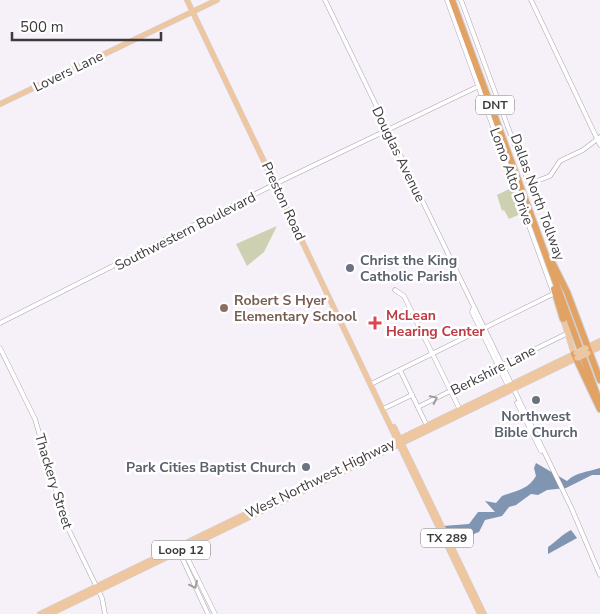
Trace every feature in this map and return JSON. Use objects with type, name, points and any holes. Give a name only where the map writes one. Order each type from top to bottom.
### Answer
[{"type":"highway","name":"Dallas North Tollway","points":[[452,0],[543,255],[600,404]]},
{"type":"highway","name":"Dallas North Tollway","points":[[456,0],[600,392]]},
{"type":"highway","points":[[543,255],[563,319]]},
{"type":"highway","points":[[553,264],[569,296],[600,380]]},
{"type":"highway","points":[[574,356],[600,409]]},
{"type":"main road","name":"Preston Road","points":[[187,0],[383,406],[480,614]]},
{"type":"main road","name":"Lovers Lane","points":[[0,104],[217,0]]},
{"type":"main road","name":"Lomo Alto Drive","points":[[563,319],[574,356]]},
{"type":"main road","name":"West Northwest Highway","points":[[588,350],[600,341]]},
{"type":"main road","name":"West Northwest Highway","points":[[40,614],[98,588],[285,495],[442,424],[574,356],[600,347]]},
{"type":"main road","name":"West Northwest Highway","points":[[180,548],[264,510],[460,410],[511,388]]},
{"type":"main road","points":[[442,424],[460,410]]},
{"type":"main road","name":"Preston Road","points":[[399,442],[484,614]]},
{"type":"main road","points":[[264,510],[284,498],[285,495]]},
{"type":"main road","name":"West Northwest Highway","points":[[50,614],[98,588]]},
{"type":"street","name":"Douglas Avenue","points":[[325,0],[500,366],[548,461],[600,575]]},
{"type":"street","name":"Lomo Alto Drive","points":[[447,0],[543,255],[553,294],[563,319]]},
{"type":"street","points":[[461,0],[530,184],[550,176],[560,161],[598,138]]},
{"type":"street","points":[[531,0],[600,145]]},
{"type":"street","name":"Southwestern Boulevard","points":[[0,323],[276,184],[478,86]]},
{"type":"street","points":[[396,290],[404,296],[460,410]]},
{"type":"street","points":[[371,384],[553,294]]},
{"type":"street","name":"Berkshire Lane","points":[[418,407],[568,334]]},
{"type":"street","name":"Thackery Street","points":[[0,348],[35,419],[60,508],[98,588],[105,606],[105,614]]},
{"type":"street","points":[[400,370],[427,426]]},
{"type":"street","points":[[383,406],[412,395]]},
{"type":"street","points":[[180,548],[208,614]]},
{"type":"street","points":[[180,548],[215,614]]},
{"type":"green space","points":[[513,187],[523,213],[509,219],[504,210],[502,211],[497,195]]},
{"type":"green space","points":[[277,226],[264,252],[247,266],[236,244]]},
{"type":"water","points":[[536,463],[567,481],[578,474],[600,468],[600,475],[592,475],[566,488],[547,490],[538,495],[531,494],[516,505],[509,507],[502,516],[485,520],[479,532],[471,535],[455,530],[446,533],[443,526],[469,524],[478,512],[495,512],[485,501],[496,503],[502,496],[529,484],[536,476],[534,468]]},
{"type":"water","points":[[571,530],[577,538],[548,554],[548,547]]},
{"type":"place","name":"Christ the King Catholic Parish","points":[[350,268]]},
{"type":"place","name":"Robert S Hyer Elementary School","points":[[224,308]]},
{"type":"place","name":"McLean Hearing Center","points":[[375,323]]},
{"type":"place","name":"Northwest Bible Church","points":[[536,400]]},
{"type":"place","name":"Park Cities Baptist Church","points":[[306,467]]}]
